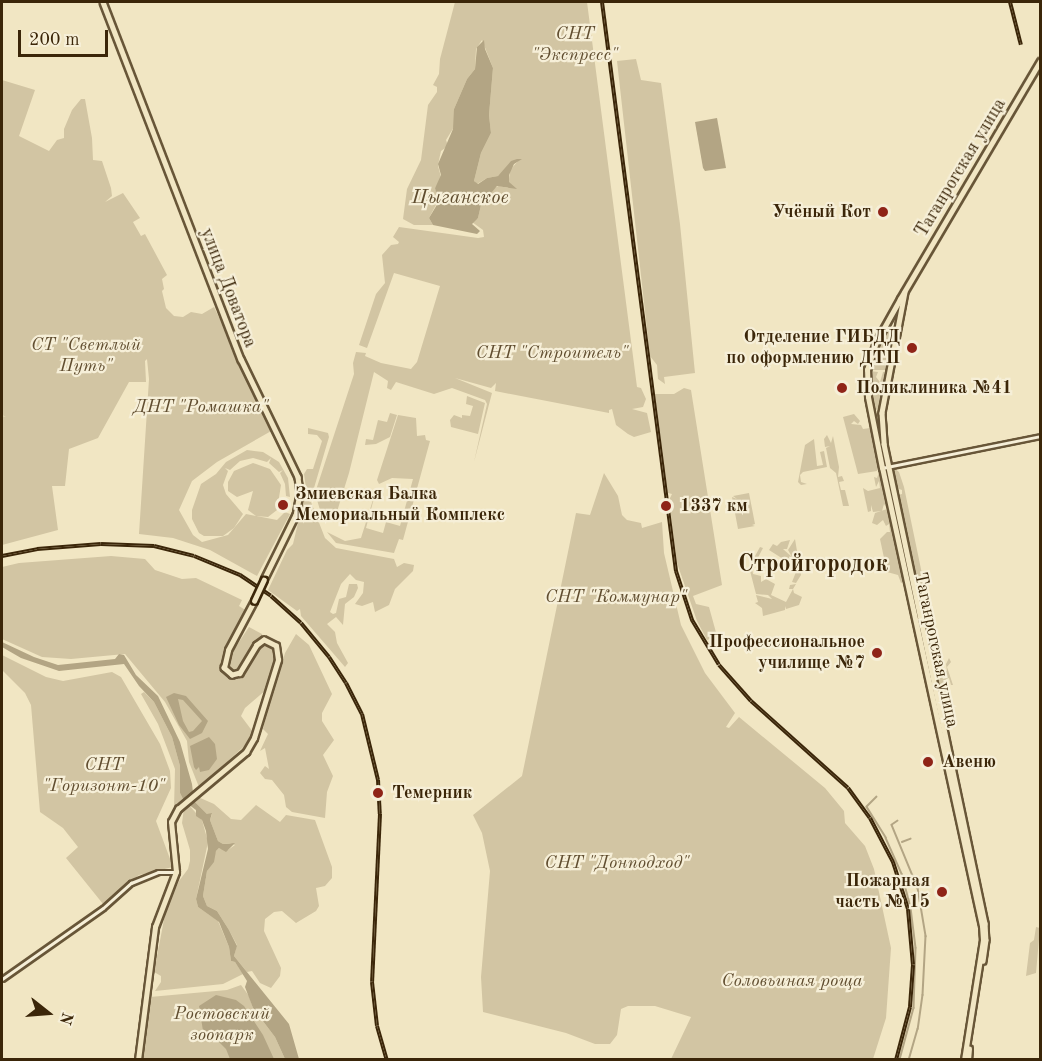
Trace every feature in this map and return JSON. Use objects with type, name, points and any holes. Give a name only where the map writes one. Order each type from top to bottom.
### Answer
[{"type":"main road","name":"улица Доватора","points":[[103,2],[241,359],[298,477],[300,493],[296,515],[228,650],[224,668],[232,675],[240,673],[257,645],[264,640],[276,646],[278,660],[249,748],[178,809],[171,822],[176,872]]},
{"type":"main road","name":"Таганрогская улица","points":[[966,1057],[983,940],[982,926],[866,385],[868,361],[884,327],[971,175],[1041,61]]},
{"type":"main road","name":"Таганрогская улица","points":[[885,467],[883,406],[906,290]]},
{"type":"main road","points":[[892,314],[893,321],[899,317]]},
{"type":"main road","points":[[884,327],[892,326],[897,331]]},
{"type":"main road","points":[[870,407],[876,411],[883,406]]},
{"type":"main road","points":[[873,421],[876,414],[882,420]]},
{"type":"main road","points":[[138,1059],[155,927],[176,872]]},
{"type":"street","points":[[885,467],[1041,436]]},
{"type":"street","points":[[2,980],[103,908],[141,877],[158,872],[176,872]]},
{"type":"green space","points":[[455,2],[587,2],[637,387],[641,388],[646,399],[643,407],[632,409],[647,413],[651,432],[634,437],[628,434],[616,425],[612,409],[609,413],[495,391],[496,383],[491,388],[455,378],[492,393],[474,462],[487,404],[485,400],[452,388],[434,394],[396,382],[391,390],[387,388],[388,381],[374,372],[349,473],[335,518],[332,520],[320,510],[315,493],[354,374],[353,363],[356,352],[366,353],[365,356],[381,363],[411,369],[417,362],[440,286],[394,273],[367,348],[359,345],[376,294],[385,283],[382,255],[391,245],[398,244],[399,242],[393,237],[399,227],[484,237],[483,230],[472,222],[478,218],[481,205],[494,188],[499,186],[508,188],[510,170],[519,160],[498,176],[487,178],[477,184],[474,181],[481,153],[491,133],[489,115],[493,68],[482,40],[476,49],[475,69],[467,79],[454,109],[454,127],[446,140],[448,146],[441,151],[438,166],[441,177],[435,188],[438,201],[429,218],[433,225],[414,225],[403,219],[407,189],[421,160],[428,105],[437,92],[437,87],[433,85],[439,74],[440,59]]},
{"type":"green space","points":[[636,59],[641,80],[661,83],[680,224],[695,373],[664,377],[665,384],[658,379],[657,365],[650,356],[617,61]]},
{"type":"green space","points":[[2,80],[35,90],[19,136],[49,151],[57,140],[64,138],[64,129],[72,110],[81,99],[85,99],[92,138],[93,160],[102,161],[111,188],[112,196],[105,202],[123,193],[140,218],[133,222],[141,236],[145,234],[167,275],[162,279],[166,308],[174,316],[183,317],[191,312],[202,314],[214,307],[273,430],[217,462],[192,481],[179,510],[193,535],[202,542],[228,535],[246,514],[277,520],[285,512],[290,514],[257,576],[210,550],[173,538],[139,534],[149,379],[147,359],[145,361],[146,382],[129,382],[98,438],[69,449],[65,486],[52,486],[58,530],[2,545],[2,416],[6,417],[2,415]]},
{"type":"green space","points":[[888,327],[894,327],[895,332],[888,370],[869,370],[874,351]]},
{"type":"green space","points":[[869,371],[878,372],[876,377],[880,382],[883,372],[888,371],[881,408],[877,410],[872,407]]},
{"type":"green space","points":[[684,388],[691,390],[722,585],[693,596],[696,604],[709,607],[717,636],[707,640],[697,621],[677,563],[669,500],[672,494],[668,493],[665,482],[654,394],[674,394]]},
{"type":"green space","points":[[467,396],[485,403],[478,434],[451,427],[450,420],[454,415],[462,418],[462,415],[470,416],[473,406],[466,404]]},
{"type":"green space","points":[[390,413],[397,415],[390,437],[376,444],[365,445],[366,439],[373,440],[378,420],[387,422]]},
{"type":"green space","points":[[854,414],[860,421],[858,424],[854,421],[851,424],[861,425],[863,429],[870,428],[879,465],[877,471],[858,474],[843,417]]},
{"type":"green space","points":[[398,415],[416,418],[417,436],[425,435],[426,440],[430,441],[403,540],[399,539],[394,553],[336,543],[327,532],[345,541],[361,538],[377,487],[366,528],[383,533],[386,522],[400,526],[413,479],[392,478],[379,484],[377,480]]},
{"type":"green space","points":[[308,428],[328,433],[329,437],[314,488],[310,491],[306,488],[304,474],[307,469],[313,469],[322,441],[317,435],[308,434]]},
{"type":"green space","points":[[827,435],[831,443],[833,436],[839,467],[838,477],[842,476],[844,481],[839,482],[841,490],[845,490],[849,506],[843,506],[836,473],[830,468],[826,448],[830,446],[825,447],[824,439]]},
{"type":"green space","points":[[814,439],[817,466],[823,465],[820,452],[824,451],[827,467],[803,472],[800,475],[801,482],[807,484],[801,485],[798,482],[805,445]]},
{"type":"green space","points":[[247,450],[263,452],[279,462],[288,478],[290,497],[286,496],[285,484],[280,473],[283,470],[279,472],[269,463],[271,458],[267,462],[253,458],[240,461],[230,470],[225,468],[228,471],[223,485],[226,494],[243,514],[234,528],[223,536],[204,536],[199,533],[192,519],[192,510],[201,484],[216,474],[226,462]]},
{"type":"green space","points":[[253,463],[270,469],[281,485],[277,510],[268,517],[256,516],[248,510],[253,491],[237,497],[228,491],[228,482],[234,471]]},
{"type":"green space","points":[[894,468],[899,472],[904,487],[927,598],[924,600],[928,600],[944,671],[947,671],[946,664],[949,658],[951,662],[947,667],[953,685],[949,678],[946,679],[955,722],[947,724],[947,701],[944,701],[939,693],[919,601],[922,600],[918,599],[899,505],[898,495],[902,494],[902,490],[896,488],[891,472]]},
{"type":"green space","points":[[879,472],[889,506],[887,509],[884,504],[882,511],[873,512],[871,505],[871,511],[868,512],[863,488],[868,491],[880,488],[879,481],[876,487],[874,477],[877,478]]},
{"type":"green space","points":[[604,473],[618,496],[622,515],[627,520],[641,523],[642,528],[662,522],[664,553],[681,625],[705,673],[735,713],[726,727],[729,728],[739,717],[825,788],[844,811],[845,823],[865,846],[874,869],[891,948],[886,1018],[873,1059],[671,1059],[691,1017],[655,1006],[628,1006],[621,1009],[617,1035],[610,1044],[595,1044],[566,1033],[483,1012],[481,977],[490,871],[482,833],[473,815],[522,776],[576,513],[590,515]]},
{"type":"green space","points":[[749,493],[755,524],[752,525],[755,526],[738,529],[732,497],[737,499],[733,496]]},
{"type":"green space","points":[[306,500],[311,502],[325,538],[336,548],[394,559],[397,567],[404,563],[414,565],[413,571],[395,589],[389,605],[375,612],[373,602],[362,606],[355,604],[363,593],[364,582],[356,580],[350,574],[341,584],[330,612],[333,614],[336,613],[339,599],[346,597],[349,584],[357,584],[358,588],[354,597],[345,604],[343,625],[336,617],[327,624],[335,632],[337,643],[348,663],[345,667],[301,616],[300,609],[297,611],[268,590],[287,550],[293,544],[303,502]]},
{"type":"green space","points":[[893,507],[914,597],[912,598],[905,581],[901,583],[898,575],[887,572],[880,539],[890,532],[889,524],[886,526],[883,520],[877,525],[872,523],[875,513],[887,509],[893,528]]},
{"type":"green space","points":[[795,539],[801,575],[796,583],[792,582],[796,572],[795,562],[791,564],[769,550],[773,544],[777,546],[781,542],[790,540],[787,549],[783,549],[792,557],[788,550]]},
{"type":"green space","points":[[760,547],[763,548],[752,569],[753,574],[761,576],[761,582],[766,579],[775,584],[771,595],[786,602],[793,589],[794,593],[802,597],[799,605],[786,609],[785,606],[785,610],[763,616],[762,608],[755,603],[758,602],[756,595],[772,599],[768,595],[756,594],[749,567]]},
{"type":"green space","points":[[111,556],[145,559],[155,570],[182,579],[196,578],[242,600],[239,606],[247,611],[223,656],[221,664],[223,672],[238,678],[262,645],[270,645],[276,652],[267,689],[245,708],[241,716],[253,732],[250,741],[199,787],[189,762],[187,741],[165,702],[125,654],[71,659],[42,657],[2,639],[2,567],[19,563]]},
{"type":"green space","points":[[249,627],[262,634],[263,637],[252,646],[240,669],[234,670],[228,666],[229,657]]},
{"type":"green space","points":[[296,634],[309,645],[332,694],[322,713],[322,721],[334,740],[323,755],[333,776],[327,792],[325,818],[292,812],[286,807],[284,795],[272,780],[265,779],[260,773],[265,766],[269,769],[265,748],[260,751],[268,734],[263,729],[265,719],[285,653]]},
{"type":"green space","name":"СНТ \"Горизонт-10\"","points":[[2,655],[46,677],[63,681],[112,672],[121,677],[160,744],[170,771],[171,788],[156,821],[173,867],[139,875],[103,904],[66,858],[78,847],[63,828],[40,812],[31,705],[25,693],[2,670]]},
{"type":"green space","points":[[144,692],[154,702],[172,737],[180,766],[180,793],[184,801],[174,808],[175,769],[158,724],[141,694]]},
{"type":"green space","points":[[198,797],[214,804],[231,819],[241,820],[256,805],[280,822],[286,815],[315,820],[332,867],[332,878],[325,886],[316,888],[319,906],[316,911],[296,923],[282,911],[274,912],[265,919],[264,931],[281,968],[280,976],[271,988],[260,983],[252,971],[247,972],[234,956],[237,945],[217,911],[207,906],[203,896],[207,871],[216,851],[219,848],[228,850],[235,845],[218,841],[210,820],[212,814],[207,814],[194,801]]},
{"type":"green space","points":[[189,805],[202,820],[208,842],[196,899],[198,907],[218,921],[229,947],[231,961],[235,962],[243,974],[223,984],[155,991],[161,982],[161,976],[154,972],[166,909],[190,861],[190,850],[182,823],[184,808]]},
{"type":"green space","points":[[1036,927],[1040,928],[1036,973],[1026,976],[1030,943],[1034,940]]},
{"type":"green space","name":"Ростовский зоопарк","points":[[241,985],[249,996],[253,1008],[275,1037],[285,1059],[142,1060],[150,997],[227,990]]},
{"type":"water","name":"Цыганское","points":[[484,40],[485,49],[493,68],[489,115],[491,133],[481,153],[474,181],[478,184],[487,178],[498,176],[511,161],[522,159],[514,164],[509,175],[509,182],[517,189],[497,186],[481,205],[478,218],[472,224],[480,231],[477,234],[433,225],[429,218],[438,203],[435,188],[441,175],[438,164],[453,129],[454,109],[467,79],[475,69],[477,47]]},
{"type":"water","points":[[717,118],[726,168],[705,171],[695,122]]},
{"type":"water","points":[[2,642],[58,665],[115,659],[119,654],[124,655],[136,675],[158,696],[180,742],[192,784],[194,801],[207,814],[212,813],[210,820],[218,841],[223,844],[235,843],[226,852],[219,848],[216,851],[214,862],[207,871],[203,896],[207,906],[217,911],[229,930],[237,946],[234,956],[289,1024],[299,1059],[285,1059],[275,1037],[253,1008],[245,987],[247,981],[235,962],[231,961],[229,947],[219,922],[198,907],[196,899],[208,849],[206,831],[202,820],[196,816],[196,810],[184,801],[180,793],[180,766],[172,737],[154,702],[139,686],[124,664],[59,671],[21,658],[2,647]]},
{"type":"water","points":[[174,693],[186,696],[208,721],[202,733],[190,739],[179,725],[166,697]],"holes":[[[178,699],[183,700],[202,721],[193,731],[189,732],[183,721]]]},
{"type":"water","points":[[209,737],[215,744],[217,759],[209,770],[200,772],[199,767],[196,770],[194,767],[190,746]]},
{"type":"water","points":[[216,995],[236,1000],[244,1006],[263,1035],[274,1059],[230,1059],[226,1049],[217,1040],[204,1037],[199,1006]]},
{"type":"waterway","points":[[877,797],[867,807],[886,838],[902,874],[911,908],[916,948],[914,1008],[900,1060]]},
{"type":"waterway","points":[[898,821],[892,825],[918,888],[926,936],[923,995],[918,1029],[909,1060]]},
{"type":"waterway","points":[[902,842],[910,839]]},
{"type":"railway","points":[[602,2],[676,571],[692,620],[719,665],[751,701],[848,788],[870,818],[893,862],[908,909],[913,965],[910,1007],[896,1060]]},
{"type":"railway","points":[[1010,2],[1021,45]]},
{"type":"railway","points":[[2,556],[37,549],[101,544],[154,546],[194,556],[240,575],[271,596],[301,623],[329,657],[362,714],[378,780],[380,814],[372,982],[377,1026],[387,1060]]},
{"type":"place","name":"Учёный Кот","points":[[883,212]]},
{"type":"place","name":"Отделение ГИБДД по оформлению ДТП","points":[[912,348]]},
{"type":"place","name":"Поликлиника №41","points":[[842,388]]},
{"type":"place","name":"Змиевская Балка Мемориальный Комплекс","points":[[283,505]]},
{"type":"place","name":"1337 км","points":[[666,506]]},
{"type":"place","name":"Профессиональное училище №7","points":[[877,653]]},
{"type":"place","name":"Авеню","points":[[928,762]]},
{"type":"place","name":"Темерник","points":[[378,793]]},
{"type":"place","name":"Пожарная часть № 15","points":[[942,892]]},
{"type":"district","name":"Стройгородок","points":[[813,566]]},
{"type":"park label","name":"СНТ \"Экспресс\"","points":[[575,45]]},
{"type":"park label","name":"СНТ \"Строитель\"","points":[[552,353]]},
{"type":"park label","name":"СТ \"Светлый Путь\"","points":[[86,356]]},
{"type":"park label","name":"ДНТ \"Ромашка\"","points":[[201,407]]},
{"type":"park label","name":"СНТ \"Коммунар\"","points":[[616,597]]},
{"type":"park label","name":"СНТ \"Донподход\"","points":[[617,863]]},
{"type":"park label","name":"Соловьиная роща","points":[[792,981]]}]
